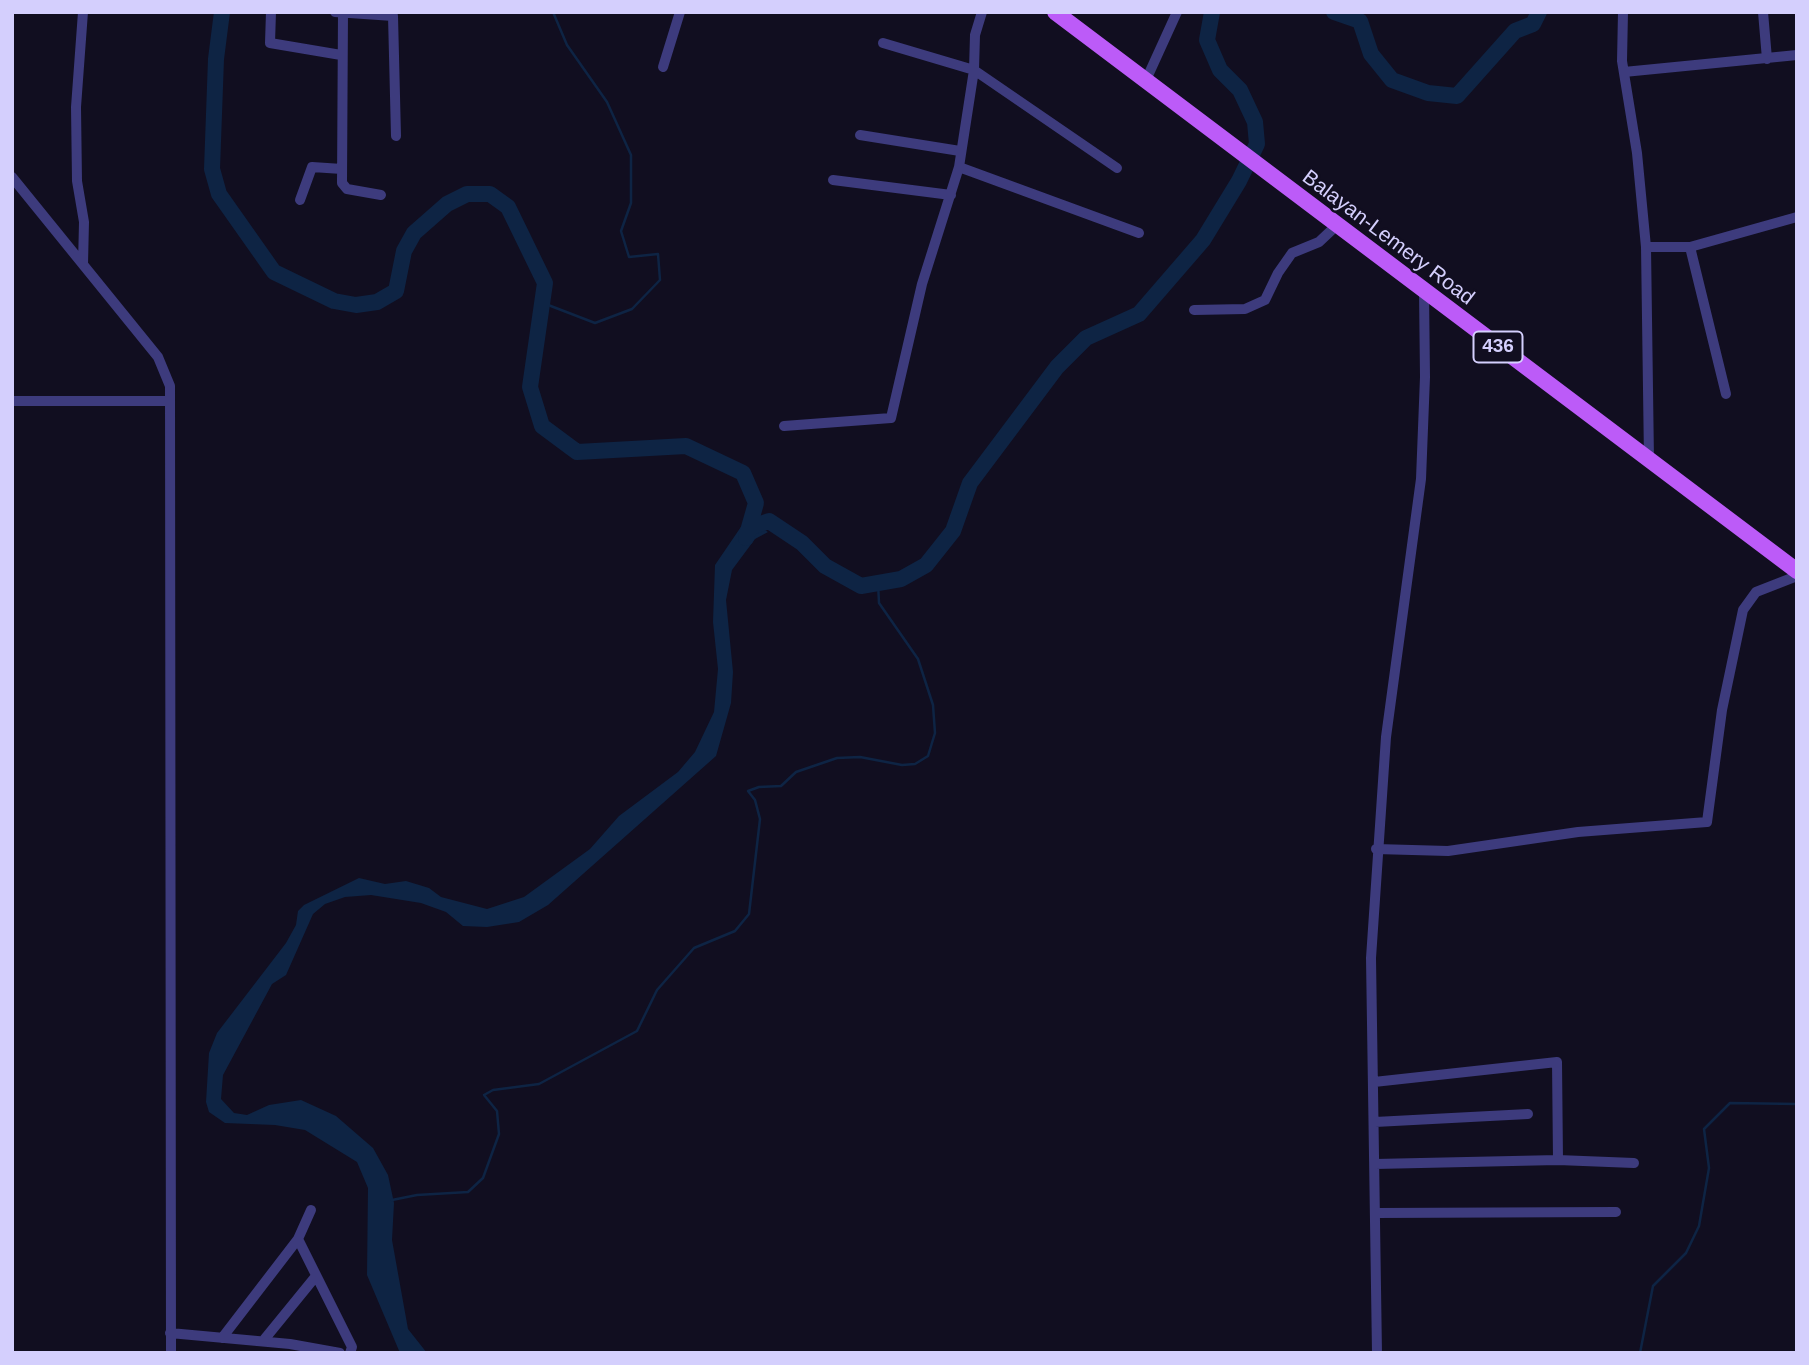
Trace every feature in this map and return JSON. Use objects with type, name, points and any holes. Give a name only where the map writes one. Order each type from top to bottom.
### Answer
[{"type":"main road","name":"Balayan-Lemery Road","points":[[1055,12],[1797,573]]},
{"type":"street","points":[[83,12],[76,107],[76,181],[84,222],[83,264]]},
{"type":"street","points":[[271,12],[270,44],[341,55]]},
{"type":"street","points":[[335,12],[393,16],[396,136]]},
{"type":"street","points":[[343,12],[342,183],[347,189],[381,195]]},
{"type":"street","points":[[663,67],[680,12]]},
{"type":"street","points":[[785,426],[891,418],[922,285],[958,167],[974,70],[975,35],[982,12]]},
{"type":"street","points":[[1146,80],[1177,12]]},
{"type":"street","points":[[1622,12],[1624,72],[1637,153],[1646,247],[1648,460]]},
{"type":"street","points":[[1763,12],[1767,59]]},
{"type":"street","points":[[883,43],[974,70],[1118,168]]},
{"type":"street","points":[[1624,72],[1797,55]]},
{"type":"street","points":[[860,135],[960,151]]},
{"type":"street","points":[[300,200],[312,167],[342,169]]},
{"type":"street","points":[[958,167],[1139,233]]},
{"type":"street","points":[[12,177],[158,357],[170,386],[171,1353]]},
{"type":"street","points":[[833,180],[951,195]]},
{"type":"street","points":[[1646,247],[1690,247],[1797,217]]},
{"type":"street","points":[[1194,310],[1245,309],[1265,300],[1278,273],[1292,253],[1319,242],[1337,225]]},
{"type":"street","points":[[1690,247],[1727,394]]},
{"type":"street","points":[[1377,1353],[1371,958],[1385,737],[1421,479],[1425,377],[1424,291]]},
{"type":"street","points":[[12,401],[170,401]]},
{"type":"street","points":[[1376,849],[1447,851],[1578,832],[1707,821],[1722,710],[1744,610],[1756,592],[1797,573]]},
{"type":"street","points":[[1374,1082],[1557,1062],[1558,1160]]},
{"type":"street","points":[[1375,1122],[1528,1114]]},
{"type":"street","points":[[1375,1164],[1558,1160],[1634,1163]]},
{"type":"street","points":[[222,1338],[298,1239],[311,1210]]},
{"type":"street","points":[[1376,1213],[1616,1212]]},
{"type":"street","points":[[298,1239],[352,1347],[350,1353]]},
{"type":"street","points":[[263,1341],[316,1276]]},
{"type":"street","points":[[170,1333],[263,1341],[341,1353]]},
{"type":"water","points":[[747,518],[768,532],[755,539],[732,570],[726,600],[733,672],[731,703],[716,756],[548,905],[519,922],[487,927],[463,926],[446,912],[421,903],[371,895],[345,897],[325,904],[313,914],[286,975],[272,984],[223,1075],[221,1099],[234,1113],[247,1115],[269,1105],[301,1100],[336,1116],[373,1148],[388,1175],[394,1203],[392,1240],[408,1329],[427,1353],[400,1353],[367,1275],[368,1188],[357,1162],[305,1130],[275,1125],[225,1123],[209,1112],[206,1102],[209,1053],[217,1033],[286,943],[296,925],[298,911],[304,905],[359,878],[385,884],[406,881],[429,888],[441,897],[487,909],[524,897],[590,849],[619,816],[678,772],[695,752],[714,712],[718,669],[713,622],[715,565]]},
{"type":"waterway","points":[[222,12],[216,59],[212,169],[219,194],[274,272],[334,301],[356,305],[377,302],[396,291],[404,251],[414,233],[447,204],[467,194],[490,194],[508,207],[545,283],[530,387],[542,426],[577,452],[686,446],[743,473],[756,503],[746,538]]},
{"type":"waterway","points":[[543,303],[595,323],[632,309],[660,280],[658,254],[629,257],[621,231],[631,203],[631,155],[607,102],[567,45],[553,12]]},
{"type":"waterway","points":[[749,528],[769,521],[802,543],[825,566],[861,586],[901,579],[926,565],[953,531],[970,483],[1057,367],[1086,338],[1139,314],[1203,240],[1239,181],[1257,144],[1255,122],[1240,90],[1220,70],[1207,40],[1212,12]]},
{"type":"waterway","points":[[1334,12],[1360,21],[1371,54],[1392,80],[1428,93],[1457,96],[1515,31],[1533,24],[1539,12]]},
{"type":"waterway","points":[[392,1200],[417,1195],[468,1192],[483,1178],[499,1134],[497,1111],[484,1095],[493,1090],[539,1084],[637,1031],[657,990],[694,948],[735,931],[749,914],[760,819],[755,800],[748,791],[759,787],[781,786],[796,772],[837,758],[860,757],[902,765],[915,764],[928,756],[935,733],[933,705],[918,659],[879,603],[878,583]]},
{"type":"waterway","points":[[1640,1353],[1653,1286],[1686,1253],[1699,1226],[1709,1168],[1704,1129],[1730,1103],[1797,1104]]}]
